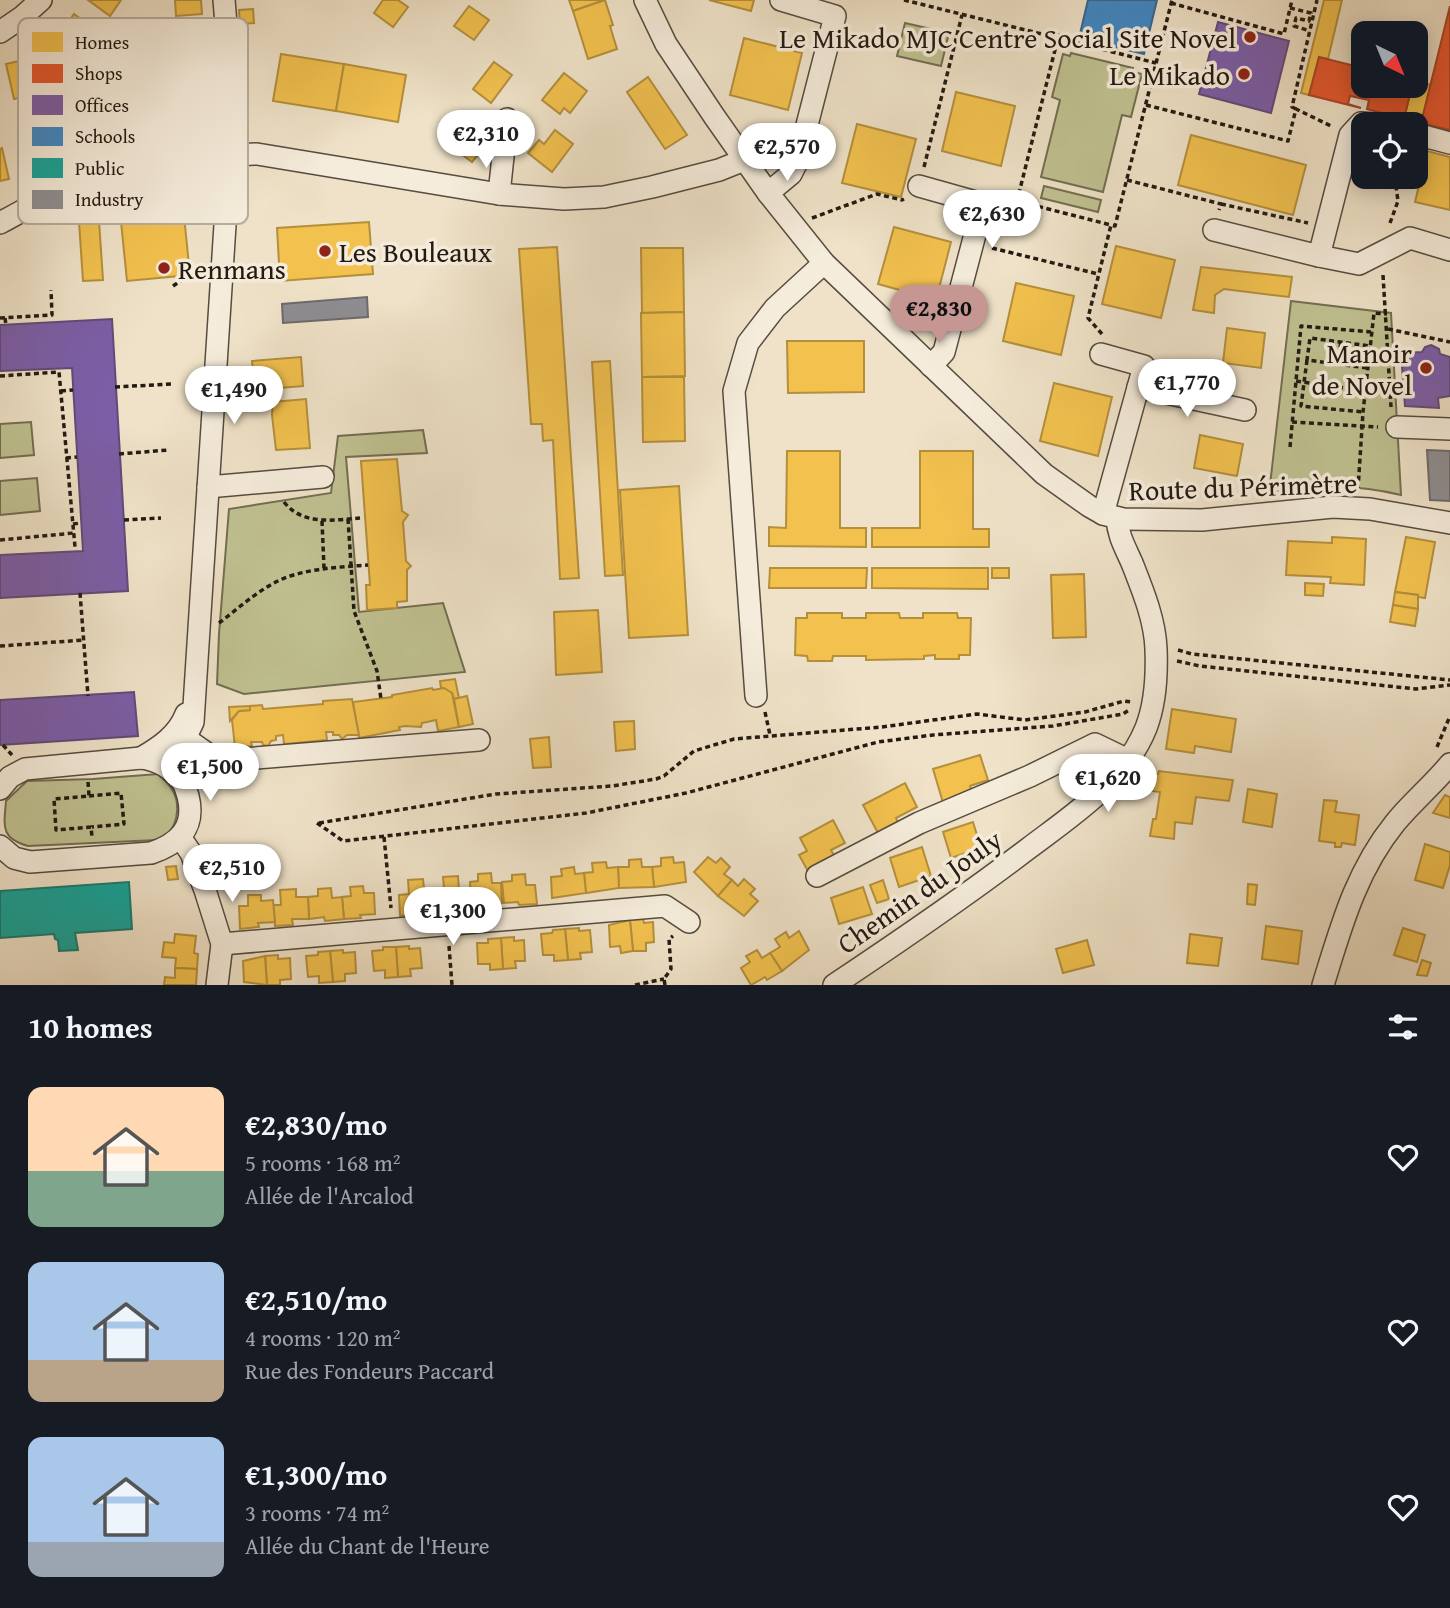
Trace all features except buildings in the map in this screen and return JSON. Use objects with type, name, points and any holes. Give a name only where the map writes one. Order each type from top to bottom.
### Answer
[{"type":"street","points":[[0,32],[20,8],[41,0]]},
{"type":"street","points":[[225,0],[226,18]]},
{"type":"street","name":"Route du Périmètre","points":[[645,0],[666,44],[744,160],[797,231],[824,263],[1044,474],[1110,516],[1175,521],[1304,509],[1356,508],[1450,523]]},
{"type":"street","points":[[768,193],[791,174],[798,160],[835,16],[781,0]]},
{"type":"street","points":[[499,194],[507,119]]},
{"type":"street","points":[[1319,256],[1350,135]]},
{"type":"street","points":[[1428,137],[1450,142]]},
{"type":"street","points":[[248,154],[275,156],[499,194],[541,198],[604,197],[699,176],[744,160]]},
{"type":"street","points":[[919,186],[983,204],[944,352],[931,366]]},
{"type":"street","points":[[0,223],[18,214]]},
{"type":"street","points":[[2,852],[30,862],[150,853],[168,847],[180,837],[189,817],[179,757],[193,722],[225,224]]},
{"type":"street","points":[[1214,230],[1359,264],[1410,238],[1450,250]]},
{"type":"street","points":[[756,696],[734,391],[748,343],[775,308],[824,263]]},
{"type":"street","points":[[1101,354],[1144,366],[1110,516]]},
{"type":"street","points":[[1138,387],[1245,410]]},
{"type":"street","points":[[1394,427],[1450,429]]},
{"type":"street","points":[[208,487],[323,477]]},
{"type":"street","name":"Chemin du Jouly","points":[[834,985],[970,893],[1100,793],[1128,760],[1146,728],[1152,704],[1155,635],[1147,604],[1110,516]]},
{"type":"street","points":[[141,758],[163,745],[182,724],[194,693]]},
{"type":"street","points":[[185,738],[218,761],[479,740]]},
{"type":"street","points":[[817,876],[919,822],[1030,776],[1096,744],[1128,760]]},
{"type":"street","points":[[3,781],[25,769],[141,758],[158,761],[170,768],[182,781]]},
{"type":"street","points":[[1323,985],[1349,902],[1367,864],[1395,823],[1447,773]]},
{"type":"street","points":[[180,837],[191,853],[222,944],[217,985]]},
{"type":"street","points":[[222,944],[665,906],[690,922]]},
{"type":"path","points":[[904,0],[1059,35],[1156,62]]},
{"type":"path","points":[[1059,35],[1017,201],[1115,226],[1171,1],[1284,34],[1292,0]]},
{"type":"path","points":[[1317,0],[1292,107],[1350,135]]},
{"type":"path","points":[[1290,8],[1311,13],[1309,21],[1296,18],[1294,26],[1310,31]]},
{"type":"path","points":[[797,231],[811,218],[877,194],[902,200],[919,186],[962,14]]},
{"type":"path","points":[[1146,105],[1288,141],[1296,109]]},
{"type":"path","points":[[1127,180],[1326,228]]},
{"type":"path","points":[[1293,422],[1394,427],[1381,253],[1398,201],[1396,189]]},
{"type":"path","points":[[1214,230],[1221,204]]},
{"type":"path","points":[[1101,354],[1104,337],[1088,318],[1111,225]]},
{"type":"path","points":[[972,243],[1098,274]]},
{"type":"path","points":[[173,286],[182,280],[203,276]]},
{"type":"path","points":[[6,325],[3,318],[52,315],[51,290]]},
{"type":"path","points":[[1356,508],[1374,313],[1387,314]]},
{"type":"path","points":[[1290,447],[1301,326],[1371,332]]},
{"type":"path","points":[[1388,329],[1450,342]]},
{"type":"path","points":[[1363,412],[1301,406],[1310,338],[1370,346]]},
{"type":"path","points":[[1337,364],[1341,342]]},
{"type":"path","points":[[1307,360],[1367,368]]},
{"type":"path","points":[[0,376],[8,373],[59,372],[75,547]]},
{"type":"path","points":[[1296,381],[1365,391]]},
{"type":"path","points":[[115,387],[173,384]]},
{"type":"path","points":[[61,391],[73,390]]},
{"type":"path","points":[[119,454],[168,450]]},
{"type":"path","points":[[66,458],[77,457]]},
{"type":"path","points":[[268,482],[293,514],[322,521],[360,517]]},
{"type":"path","points":[[124,520],[161,517]]},
{"type":"path","points":[[348,519],[354,611],[377,671],[381,699]]},
{"type":"path","points":[[322,521],[324,568]]},
{"type":"path","points":[[73,523],[81,523]]},
{"type":"path","points":[[0,540],[74,533]]},
{"type":"path","points":[[198,639],[249,600],[285,578],[324,568],[368,565]]},
{"type":"path","points":[[80,593],[88,696]]},
{"type":"path","points":[[0,646],[84,640]]},
{"type":"path","points":[[1177,650],[1203,655],[1450,680]]},
{"type":"path","points":[[1173,661],[1416,690],[1450,685]]},
{"type":"path","points":[[1124,701],[1138,702],[1123,714],[1053,726],[878,742],[687,793],[586,813],[384,837],[343,841],[317,823],[496,794],[612,786],[656,779],[664,776],[694,751],[734,739],[882,727],[977,714],[1026,720],[1084,712],[1124,701]]},
{"type":"path","points":[[86,762],[89,796]]},
{"type":"path","points":[[121,793],[124,824],[56,830],[54,799],[89,796],[121,793]]},
{"type":"path","points":[[91,827],[93,857]]},
{"type":"path","points":[[384,837],[393,930]]},
{"type":"path","points":[[665,985],[664,979],[671,968],[669,939],[690,922]]},
{"type":"path","points":[[448,926],[452,985]]},
{"type":"path","points":[[635,985],[664,979]]},
{"type":"green space","points":[[905,23],[949,33],[941,66],[897,56]]},
{"type":"green space","points":[[1071,53],[1133,68],[1132,72],[1142,74],[1131,117],[1122,115],[1103,192],[1041,177],[1060,100],[1052,97],[1063,54],[1070,56]]},
{"type":"green space","points":[[1044,186],[1101,200],[1098,212],[1041,198]]},
{"type":"green space","points":[[1291,301],[1391,313],[1401,495],[1335,487],[1269,494]]},
{"type":"green space","points":[[31,422],[34,455],[0,458],[0,424]]},
{"type":"green space","points":[[423,430],[427,453],[346,457],[359,612],[443,603],[465,672],[244,694],[217,684],[229,509],[331,493],[338,436]]},
{"type":"green space","points":[[37,478],[40,511],[0,515],[0,481]]},
{"type":"green space","points":[[158,774],[174,793],[177,809],[174,825],[157,840],[28,846],[12,839],[6,830],[6,801],[27,781]]},
{"type":"place","name":"Le Mikado MJC Centre Social Site Novel","points":[[1250,37]]},
{"type":"place","name":"Le Mikado","points":[[1244,74]]},
{"type":"place","name":"Les Bouleaux","points":[[325,251]]},
{"type":"place","name":"Renmans","points":[[164,268]]},
{"type":"place","name":"Manoir de Novel","points":[[1426,368]]}]
